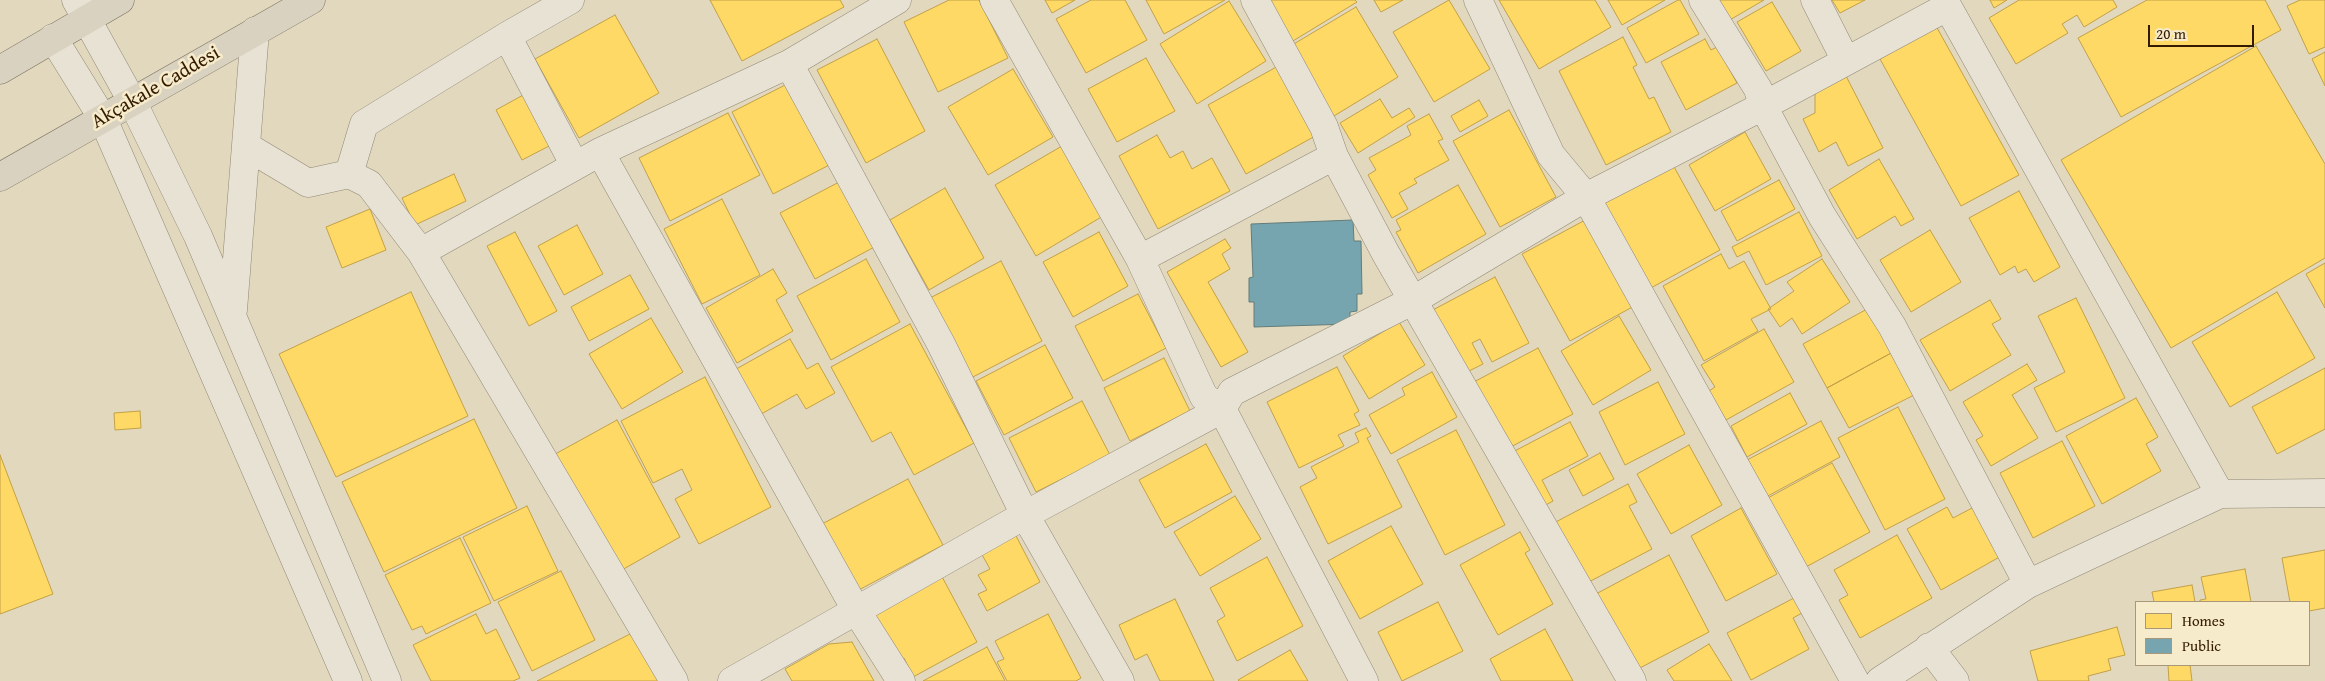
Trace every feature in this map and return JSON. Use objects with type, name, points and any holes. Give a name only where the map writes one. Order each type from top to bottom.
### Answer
[{"type":"main road","points":[[0,70],[53,38],[81,10],[120,0]]},
{"type":"main road","name":"Akçakale Caddesi","points":[[0,177],[311,0]]},
{"type":"street","points":[[349,174],[364,124],[507,36],[570,0]]},
{"type":"street","points":[[421,252],[600,152],[789,64],[898,0]]},
{"type":"street","points":[[994,0],[1140,259],[1204,397],[1222,409],[1364,681]]},
{"type":"street","points":[[1255,0],[1324,127],[1334,156],[1412,301],[1632,681]]},
{"type":"street","points":[[1478,0],[1552,155],[1586,197],[1855,681]]},
{"type":"street","points":[[1703,0],[1758,89],[1763,106],[1822,216],[1892,326],[2028,584]]},
{"type":"street","points":[[1815,0],[1846,61]]},
{"type":"street","points":[[732,681],[1025,515],[1222,409],[1232,392],[1412,301],[1586,197],[1763,106],[1946,3],[2220,494]]},
{"type":"street","points":[[81,10],[132,101],[198,236],[387,681]]},
{"type":"street","points":[[232,314],[255,31]]},
{"type":"street","points":[[507,36],[575,166]]},
{"type":"street","points":[[53,38],[103,119],[348,681]]},
{"type":"street","points":[[789,64],[941,344],[1025,515],[1120,681]]},
{"type":"street","points":[[246,146],[308,183],[349,174],[369,184],[421,252],[674,681]]},
{"type":"street","points":[[600,152],[856,610],[902,681]]},
{"type":"street","points":[[1140,259],[1334,156]]},
{"type":"street","points":[[1880,681],[1929,647],[2028,584],[2220,494],[2325,493]]},
{"type":"street","points":[[1929,647],[1955,681]]},
{"type":"building: Homes","points":[[710,0],[840,0],[844,7],[742,61]]},
{"type":"building: Homes","points":[[949,0],[979,0],[1008,58],[938,92],[904,22]]},
{"type":"building: Homes","points":[[1045,0],[1075,0],[1052,13]]},
{"type":"building: Homes","points":[[1091,0],[1125,0],[1147,40],[1086,73],[1056,19]]},
{"type":"building: Homes","points":[[1146,0],[1225,0],[1164,34]]},
{"type":"building: Homes","points":[[1262,0],[1355,0],[1357,2],[1288,44]]},
{"type":"building: Homes","points":[[1374,0],[1403,0],[1381,12]]},
{"type":"building: Homes","points":[[1449,0],[1490,69],[1434,102],[1393,32]]},
{"type":"building: Homes","points":[[1499,0],[1595,0],[1611,27],[1539,69]]},
{"type":"building: Homes","points":[[1608,0],[1665,0],[1622,25]]},
{"type":"building: Homes","points":[[1680,0],[1699,34],[1646,63],[1627,28]]},
{"type":"building: Homes","points":[[1716,0],[1764,0],[1728,21]]},
{"type":"building: Homes","points":[[1832,0],[1865,0],[1840,13]]},
{"type":"building: Homes","points":[[1990,0],[2007,0],[1994,8]]},
{"type":"building: Homes","points":[[2019,0],[2113,0],[2117,7],[2084,27],[2077,15],[2062,24],[2068,33],[2016,64],[1989,18]]},
{"type":"building: Homes","points":[[2147,0],[2265,0],[2281,30],[2121,117],[2078,38]]},
{"type":"building: Homes","points":[[2300,0],[2325,0],[2325,47],[2309,54],[2287,6]]},
{"type":"building: Homes","points":[[1229,1],[1266,61],[1197,104],[1160,44]]},
{"type":"building: Homes","points":[[1772,2],[1801,51],[1766,71],[1737,22]]},
{"type":"building: Homes","points":[[1356,7],[1398,77],[1329,119],[1287,48]]},
{"type":"building: Homes","points":[[615,15],[659,93],[579,138],[535,59]]},
{"type":"building: Homes","points":[[1936,26],[2019,175],[1961,206],[1880,59]]},
{"type":"building: Homes","points":[[1623,37],[1637,65],[1633,67],[1649,99],[1654,97],[1671,132],[1606,165],[1559,71]]},
{"type":"building: Homes","points":[[877,39],[925,131],[866,163],[817,70]]},
{"type":"building: Homes","points":[[1705,39],[1711,50],[1723,44],[1727,65],[1737,83],[1686,110],[1661,62]]},
{"type":"building: Homes","points":[[2256,46],[2325,164],[2325,258],[2171,348],[2061,160]]},
{"type":"building: Homes","points":[[2325,52],[2325,86],[2312,59]]},
{"type":"building: Homes","points":[[1146,58],[1175,111],[1117,142],[1088,89]]},
{"type":"building: Homes","points":[[1280,65],[1319,134],[1246,174],[1208,105]]},
{"type":"building: Homes","points":[[1013,69],[1053,137],[988,175],[948,107]]},
{"type":"building: Homes","points":[[1845,74],[1883,148],[1848,166],[1836,142],[1819,152],[1803,119],[1815,113],[1815,90]]},
{"type":"building: Homes","points":[[795,80],[837,161],[773,194],[732,112]]},
{"type":"building: Homes","points":[[525,94],[551,145],[522,160],[496,110]]},
{"type":"building: Homes","points":[[1380,99],[1392,118],[1409,108],[1415,117],[1358,153],[1340,123]]},
{"type":"building: Homes","points":[[1479,100],[1488,116],[1460,132],[1451,116]]},
{"type":"building: Homes","points":[[1509,110],[1556,197],[1500,227],[1453,141]]},
{"type":"building: Homes","points":[[728,113],[760,175],[670,221],[639,158]]},
{"type":"building: Homes","points":[[1429,114],[1443,139],[1438,141],[1449,160],[1414,179],[1417,183],[1399,193],[1408,209],[1392,218],[1368,175],[1376,170],[1369,158],[1411,135],[1407,126]]},
{"type":"building: Homes","points":[[1745,132],[1771,179],[1715,211],[1689,165]]},
{"type":"building: Homes","points":[[1157,135],[1170,158],[1183,151],[1192,169],[1212,158],[1230,191],[1158,229],[1119,156]]},
{"type":"building: Homes","points":[[1062,146],[1103,216],[1036,256],[995,185]]},
{"type":"building: Homes","points":[[1879,159],[1914,219],[1901,226],[1895,216],[1857,239],[1829,190]]},
{"type":"building: Homes","points":[[1673,165],[1720,250],[1649,289],[1602,204]]},
{"type":"building: Homes","points":[[454,174],[466,201],[415,225],[402,198]]},
{"type":"building: Homes","points":[[843,180],[878,245],[815,279],[780,213]]},
{"type":"building: Homes","points":[[1779,180],[1795,209],[1737,241],[1721,211]]},
{"type":"building: Homes","points":[[1458,185],[1486,234],[1418,273],[1396,232],[1401,230],[1396,220]]},
{"type":"building: Homes","points":[[945,188],[984,258],[929,290],[890,220]]},
{"type":"building: Homes","points":[[2019,191],[2060,267],[2034,282],[2026,269],[2018,273],[2015,266],[2000,275],[1969,218]]},
{"type":"building: Homes","points":[[722,199],[760,275],[702,304],[664,229]]},
{"type":"building: Homes","points":[[370,209],[386,250],[342,268],[326,227]]},
{"type":"building: Homes","points":[[1799,212],[1822,256],[1766,285],[1749,251],[1737,257],[1732,247]]},
{"type":"building: Homes","points":[[1589,218],[1636,305],[1570,341],[1522,254]]},
{"type":"building: Homes","points":[[577,225],[603,274],[564,295],[538,246]]},
{"type":"building: Homes","points":[[1930,230],[1961,282],[1911,312],[1880,260]]},
{"type":"building: Homes","points":[[515,232],[557,311],[529,326],[487,246]]},
{"type":"building: Homes","points":[[1099,232],[1128,286],[1073,317],[1043,262]]},
{"type":"building: Homes","points":[[1225,239],[1231,248],[1222,254],[1230,269],[1208,282],[1248,352],[1221,367],[1167,272]]},
{"type":"building: Homes","points":[[1721,254],[1729,269],[1744,261],[1771,309],[1751,319],[1758,331],[1704,361],[1663,286]]},
{"type":"building: Homes","points":[[866,259],[900,322],[831,360],[797,296]]},
{"type":"building: Homes","points":[[1822,259],[1850,302],[1802,334],[1792,318],[1780,327],[1768,309],[1794,291],[1787,282]]},
{"type":"building: Homes","points":[[1001,261],[1042,341],[971,378],[930,298]]},
{"type":"building: Homes","points":[[2325,263],[2325,308],[2306,274]]},
{"type":"building: Homes","points":[[773,269],[787,293],[776,300],[793,331],[737,363],[706,308]]},
{"type":"building: Homes","points":[[630,275],[649,309],[589,341],[571,307]]},
{"type":"building: Homes","points":[[1495,277],[1529,343],[1492,362],[1480,339],[1472,343],[1483,364],[1461,375],[1429,312]]},
{"type":"building: Homes","points":[[411,292],[468,416],[336,477],[279,354]]},
{"type":"building: Homes","points":[[2277,292],[2315,358],[2230,407],[2192,342]]},
{"type":"building: Homes","points":[[1138,294],[1166,348],[1103,381],[1075,326]]},
{"type":"building: Homes","points":[[2076,298],[2125,398],[2056,432],[2034,388],[2065,372],[2038,316]]},
{"type":"building: Homes","points":[[1990,300],[2001,319],[1992,324],[2011,355],[1950,391],[1920,340]]},
{"type":"building: Homes","points":[[1869,308],[1893,352],[1827,388],[1803,344]]},
{"type":"building: Homes","points":[[1619,316],[1651,370],[1593,405],[1561,351]]},
{"type":"building: Homes","points":[[651,318],[683,372],[622,409],[589,354]]},
{"type":"building: Homes","points":[[1399,322],[1425,365],[1369,399],[1343,356]]},
{"type":"building: Homes","points":[[910,324],[974,443],[914,475],[891,432],[872,442],[831,367]]},
{"type":"building: Homes","points":[[1764,329],[1794,382],[1726,420],[1709,391],[1715,387],[1701,365]]},
{"type":"building: Homes","points":[[790,339],[807,369],[818,363],[835,393],[806,409],[797,394],[754,418],[729,373]]},
{"type":"building: Homes","points":[[1045,345],[1073,398],[1004,435],[976,381]]},
{"type":"building: Homes","points":[[1538,348],[1573,414],[1505,450],[1470,384]]},
{"type":"building: Homes","points":[[1893,352],[1914,395],[1849,428],[1827,388]]},
{"type":"building: Homes","points":[[1164,358],[1190,411],[1130,441],[1104,388]]},
{"type":"building: Homes","points":[[2027,364],[2037,380],[2012,395],[2038,438],[1991,466],[1976,440],[1983,436],[1963,402]]},
{"type":"building: Homes","points":[[1337,367],[1359,411],[1354,414],[1360,425],[1338,435],[1344,446],[1299,468],[1267,402]]},
{"type":"building: Homes","points":[[2325,368],[2325,429],[2277,454],[2252,407]]},
{"type":"building: Homes","points":[[1432,372],[1457,417],[1391,454],[1369,415],[1405,395],[1402,388]]},
{"type":"building: Homes","points":[[705,377],[771,507],[699,544],[675,499],[692,490],[682,469],[653,483],[621,421]]},
{"type":"building: Homes","points":[[1658,382],[1685,434],[1625,465],[1599,412]]},
{"type":"building: Homes","points":[[1790,393],[1807,424],[1747,457],[1731,426]]},
{"type":"building: Homes","points":[[2136,398],[2158,437],[2146,444],[2161,471],[2102,504],[2066,436]]},
{"type":"building: Homes","points":[[1082,401],[1110,455],[1036,492],[1009,438]]},
{"type":"building: Homes","points":[[1898,407],[1945,499],[1885,530],[1838,438]]},
{"type":"building: Homes","points":[[140,411],[141,428],[115,430],[114,413]]},
{"type":"building: Homes","points":[[474,419],[517,508],[384,572],[342,482]]},
{"type":"building: Homes","points":[[617,420],[680,537],[613,575],[548,458]]},
{"type":"building: Homes","points":[[1821,421],[1840,457],[1766,497],[1747,460]]},
{"type":"building: Homes","points":[[1570,422],[1588,456],[1542,480],[1553,501],[1537,510],[1507,455]]},
{"type":"building: Homes","points":[[1366,428],[1371,436],[1367,438],[1402,507],[1328,544],[1300,487],[1317,478],[1311,467],[1359,442],[1355,433]]},
{"type":"building: Homes","points":[[1456,430],[1505,525],[1445,555],[1397,460]]},
{"type":"building: Homes","points":[[2062,441],[2095,506],[2033,538],[2000,473]]},
{"type":"building: Homes","points":[[1206,444],[1232,492],[1165,528],[1139,480]]},
{"type":"building: Homes","points":[[1689,445],[1722,505],[1671,534],[1637,474]]},
{"type":"building: Homes","points":[[1600,453],[1614,479],[1583,496],[1569,470]]},
{"type":"building: Homes","points":[[0,455],[53,594],[0,614]]},
{"type":"building: Homes","points":[[1832,463],[1870,532],[1804,568],[1766,499]]},
{"type":"building: Homes","points":[[908,479],[943,545],[855,592],[820,525]]},
{"type":"building: Homes","points":[[1628,484],[1637,502],[1629,506],[1652,549],[1581,586],[1550,525]]},
{"type":"building: Homes","points":[[1235,496],[1261,539],[1200,576],[1174,532]]},
{"type":"building: Homes","points":[[527,506],[558,571],[494,601],[463,537]]},
{"type":"building: Homes","points":[[1976,506],[2003,555],[1941,590],[1907,529],[1947,507],[1953,518]]},
{"type":"building: Homes","points":[[1741,508],[1777,574],[1726,601],[1691,536]]},
{"type":"building: Homes","points":[[1391,526],[1423,584],[1360,619],[1328,561]]},
{"type":"building: Homes","points":[[1520,532],[1530,550],[1525,553],[1553,604],[1498,635],[1460,565]]},
{"type":"building: Homes","points":[[1015,534],[1040,582],[987,611],[978,594],[987,590],[978,575],[990,569],[980,551]]},
{"type":"building: Homes","points":[[1897,535],[1932,598],[1860,638],[1839,600],[1848,595],[1834,570]]},
{"type":"building: Homes","points":[[460,538],[491,603],[426,634],[422,626],[412,630],[385,575]]},
{"type":"building: Homes","points":[[2325,550],[2325,608],[2310,611],[2310,601],[2290,601],[2282,558]]},
{"type":"building: Homes","points":[[1669,555],[1709,632],[1634,671],[1594,595]]},
{"type":"building: Homes","points":[[1267,557],[1303,626],[1237,661],[1217,621],[1225,616],[1210,588]]},
{"type":"building: Homes","points":[[2245,569],[2251,601],[2200,601],[2206,599],[2201,577]]},
{"type":"building: Homes","points":[[561,571],[595,640],[532,671],[498,602]]},
{"type":"building: Homes","points":[[940,573],[977,642],[913,677],[904,658],[898,661],[871,611]]},
{"type":"building: Homes","points":[[2192,585],[2195,601],[2154,601],[2152,592]]},
{"type":"building: Homes","points":[[1794,598],[1802,613],[1793,618],[1809,649],[1751,680],[1727,633]]},
{"type":"building: Homes","points":[[1175,599],[1214,681],[1160,681],[1147,654],[1135,660],[1119,625]]},
{"type":"building: Homes","points":[[1438,602],[1463,651],[1402,681],[1378,632]]},
{"type":"building: Homes","points":[[476,614],[486,634],[496,629],[520,678],[513,681],[431,681],[413,645]]},
{"type":"building: Homes","points":[[1048,614],[1081,678],[1076,681],[1007,681],[997,662],[1004,659],[995,641]]},
{"type":"building: Homes","points":[[2117,627],[2125,655],[2108,659],[2111,670],[2088,676],[2089,681],[2038,681],[2030,651]]},
{"type":"building: Homes","points":[[640,629],[667,681],[537,681]]},
{"type":"building: Homes","points":[[1545,629],[1573,681],[1501,681],[1490,659]]},
{"type":"building: Homes","points":[[852,642],[874,681],[792,681],[785,669],[829,644]]},
{"type":"building: Homes","points":[[1709,644],[1732,681],[1674,681],[1667,670]]},
{"type":"building: Homes","points":[[987,647],[1005,681],[923,681]]},
{"type":"building: Homes","points":[[1290,650],[1308,681],[1238,680]]},
{"type":"building: Homes","points":[[2168,666],[2190,666],[2192,681],[2169,681]]},
{"type":"building: Public","points":[[1353,220],[1354,241],[1361,241],[1362,294],[1357,294],[1357,311],[1350,312],[1350,324],[1254,327],[1254,302],[1249,302],[1249,278],[1253,277],[1251,224]]}]
